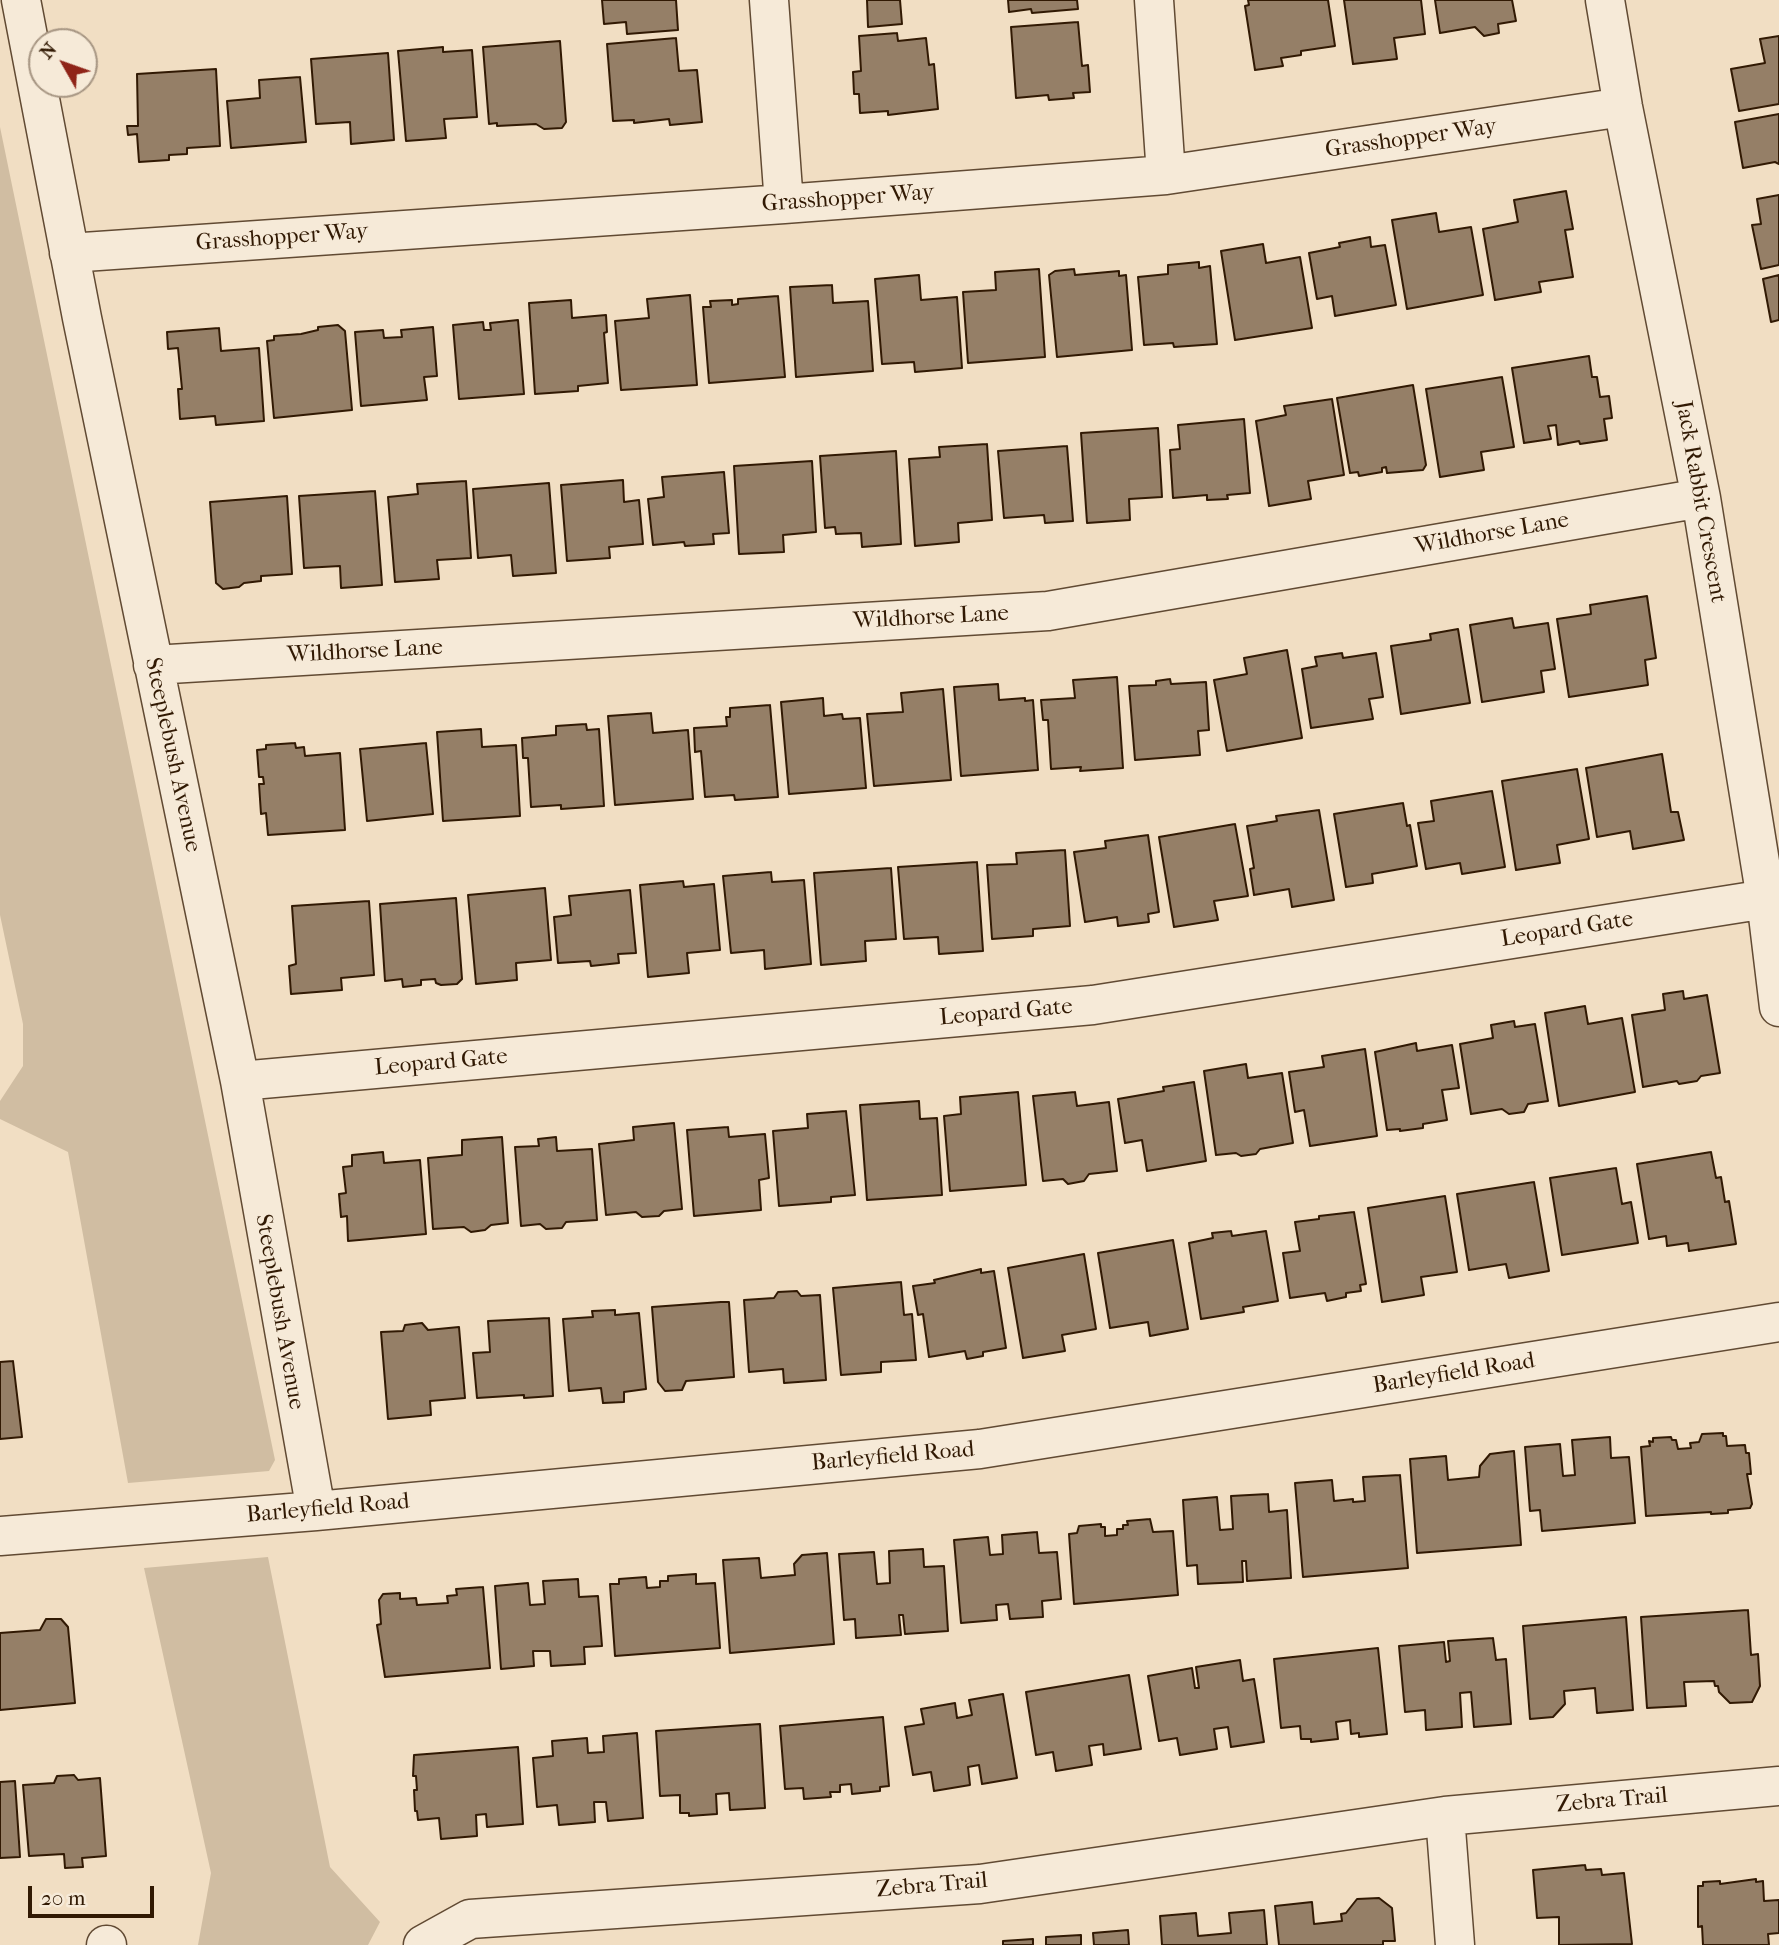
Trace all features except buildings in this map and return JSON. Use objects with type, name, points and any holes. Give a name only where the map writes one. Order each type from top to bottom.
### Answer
[{"type":"street","name":"Steeplebush Avenue","points":[[21,0],[69,253],[240,1081],[316,1511]]},
{"type":"street","points":[[769,0],[784,204]]},
{"type":"street","points":[[1154,0],[1166,175]]},
{"type":"street","name":"Jack Rabbit Crescent","points":[[1605,0],[1623,107],[1701,498],[1766,899],[1779,1007]]},
{"type":"street","name":"Grasshopper Way","points":[[69,253],[1166,175],[1623,107]]},
{"type":"street","name":"Wildhorse Lane","points":[[153,665],[1048,611],[1701,498]]},
{"type":"street","name":"Leopard Gate","points":[[240,1081],[1093,1005],[1766,899]]},
{"type":"street","name":"Barleyfield Road","points":[[0,1536],[316,1511],[979,1449],[1779,1322]]},
{"type":"street","name":"Zebra Trail","points":[[423,1945],[470,1919],[980,1884],[1445,1816],[1779,1786]]},
{"type":"street","points":[[1445,1816],[1455,1945]]},
{"type":"shaded area","points":[[0,127],[275,1460],[269,1471],[128,1483],[68,1152],[0,1119],[0,1101],[23,1066],[23,1024],[0,915]]},
{"type":"shaded area","points":[[268,1557],[330,1867],[380,1922],[368,1945],[198,1945],[211,1873],[144,1568]]}]
